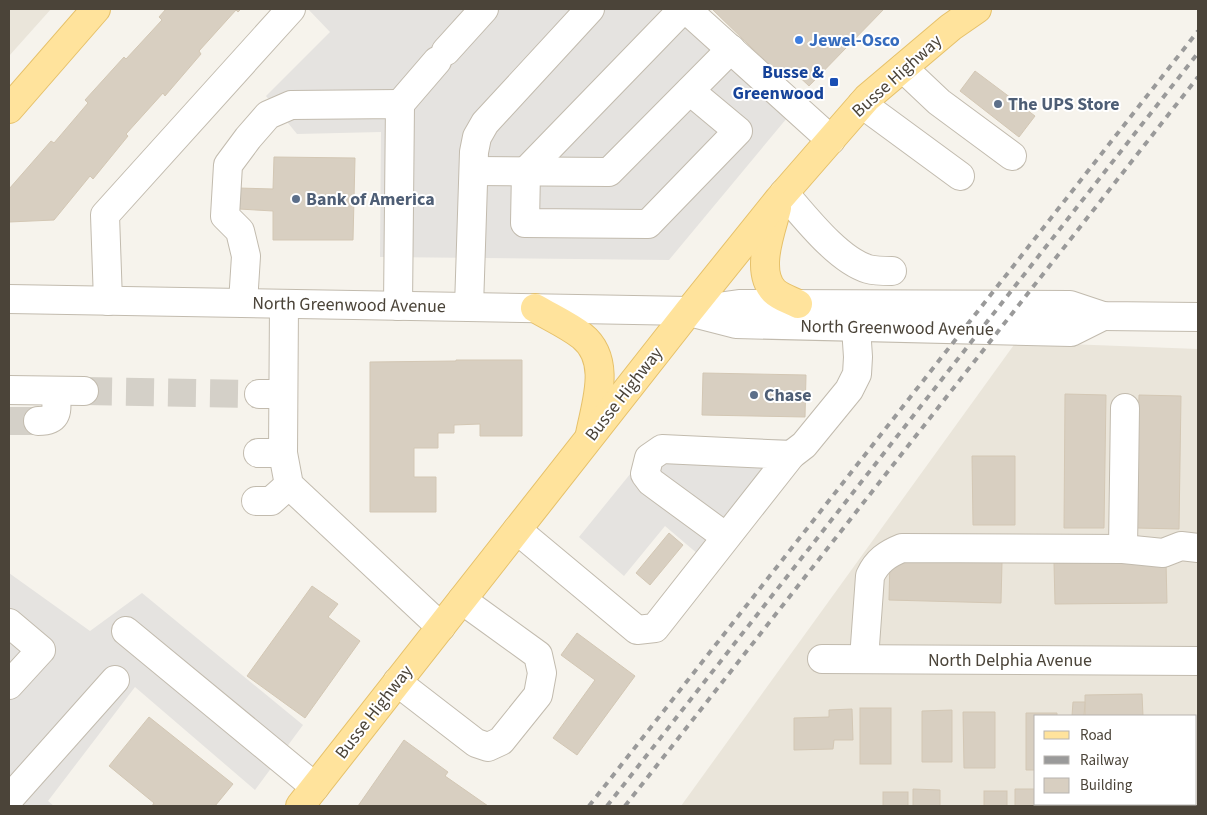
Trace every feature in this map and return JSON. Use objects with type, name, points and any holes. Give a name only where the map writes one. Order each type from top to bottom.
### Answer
[{"type":"main road","points":[[9,108],[96,9]]},
{"type":"main road","name":"Busse Highway","points":[[307,797],[689,311],[782,196],[867,98],[951,27],[977,9]]},
{"type":"main road","points":[[782,196],[766,252],[765,267],[768,282],[774,291],[798,304]]},
{"type":"main road","points":[[535,308],[582,336],[591,346],[598,359],[600,378],[588,439]]},
{"type":"street","points":[[108,300],[105,215],[291,9]]},
{"type":"street","points":[[398,306],[400,104],[484,9]]},
{"type":"street","points":[[469,307],[474,152],[478,137],[485,123],[590,9]]},
{"type":"street","points":[[690,91],[738,131],[648,224],[525,223],[526,171],[685,9],[831,140]]},
{"type":"street","points":[[474,171],[609,172],[731,49]]},
{"type":"street","points":[[903,68],[940,102],[1012,156]]},
{"type":"street","points":[[243,303],[246,256],[240,231],[225,216],[228,165],[248,138],[268,115],[291,105],[400,104]]},
{"type":"street","points":[[862,104],[960,176]]},
{"type":"street","points":[[782,196],[819,233],[850,260],[870,270],[892,271]]},
{"type":"street","name":"North Greenwood Avenue","points":[[9,299],[689,311],[739,304],[1070,305],[1103,316],[1198,317]]},
{"type":"street","points":[[284,304],[271,394],[270,453],[289,485],[441,627]]},
{"type":"street","name":"North Greenwood Avenue","points":[[689,311],[736,324],[1072,332],[1103,316]]},
{"type":"street","points":[[517,530],[637,630],[655,628],[791,455],[804,445],[849,390],[857,374],[856,327]]},
{"type":"street","points":[[9,390],[84,391]]},
{"type":"street","points":[[38,422],[49,421],[54,418],[56,413],[56,391]]},
{"type":"street","points":[[1123,549],[1126,408]]},
{"type":"street","points":[[726,537],[651,482],[645,474],[649,458],[662,449],[791,455]]},
{"type":"street","points":[[256,502],[270,502],[289,485]]},
{"type":"street","points":[[1163,553],[1181,546],[1198,548]]},
{"type":"street","points":[[864,659],[870,576],[875,566],[884,557],[902,548],[1123,549],[1163,553],[1179,563],[1198,564]]},
{"type":"street","points":[[397,682],[476,743],[488,746],[501,741],[538,695],[542,673],[538,655],[462,600]]},
{"type":"street","points":[[9,623],[41,650],[9,685]]},
{"type":"street","points":[[126,631],[307,797]]},
{"type":"street","name":"North Delphia Avenue","points":[[822,659],[1198,661]]},
{"type":"street","points":[[9,798],[115,680]]},
{"type":"shaded area","points":[[9,9],[51,9],[9,56]]},
{"type":"shaded area","points":[[308,9],[670,9],[787,118],[669,260],[380,257],[381,132],[297,134],[266,96],[330,32]]},
{"type":"shaded area","points":[[1016,342],[1198,349],[1198,806],[681,806]]},
{"type":"shaded area","points":[[661,436],[813,440],[712,566],[665,526],[624,576],[579,537]]},
{"type":"shaded area","points":[[9,573],[90,631],[142,593],[303,725],[255,790],[135,687],[48,801],[54,806],[9,806]]},
{"type":"building","points":[[166,9],[241,9],[238,12],[236,10],[199,51],[201,54],[165,96],[163,93],[126,134],[128,136],[93,179],[90,176],[54,220],[9,222],[9,189],[51,141],[54,143],[88,103],[85,100],[124,57],[126,59],[162,20],[159,17]]},
{"type":"building","name":"Jewel-Osco","points":[[712,9],[884,9],[809,86],[793,71],[785,80]]},
{"type":"building","name":"The UPS Store","points":[[975,71],[1035,116],[1019,137],[960,91]]},
{"type":"building","name":"Bank of America","points":[[274,157],[355,158],[353,240],[273,240],[273,211],[239,209],[238,188],[273,189]]},
{"type":"building","points":[[522,360],[522,436],[480,436],[480,424],[454,425],[454,433],[438,433],[438,448],[414,448],[414,477],[436,477],[436,512],[370,512],[370,362]]},
{"type":"building","name":"Chase","points":[[703,373],[806,375],[805,417],[702,415]]},
{"type":"building","points":[[1065,394],[1106,395],[1104,528],[1064,528]]},
{"type":"building","points":[[1139,395],[1181,396],[1179,529],[1137,528]]},
{"type":"building","points":[[972,456],[1015,456],[1015,525],[973,525]]},
{"type":"building","points":[[669,533],[683,545],[650,585],[636,573]]},
{"type":"building","points":[[890,559],[1002,562],[1001,603],[889,600]]},
{"type":"building","points":[[1166,562],[1167,603],[1055,604],[1054,563]]},
{"type":"building","points":[[312,586],[338,604],[328,617],[360,641],[305,718],[247,676]]},
{"type":"building","points":[[577,633],[635,676],[577,755],[553,738],[595,680],[561,655]]},
{"type":"building","points":[[1142,694],[1143,715],[1085,715],[1085,695]]},
{"type":"building","points":[[1073,702],[1085,702],[1084,715],[1072,715]]},
{"type":"building","points":[[860,708],[891,708],[891,764],[860,764]]},
{"type":"building","points":[[852,709],[853,740],[834,740],[833,749],[794,750],[794,718],[829,717],[829,710]]},
{"type":"building","points":[[952,710],[952,762],[922,762],[922,711]]},
{"type":"building","points":[[963,712],[995,712],[995,768],[964,768]]},
{"type":"building","points":[[1026,713],[1057,713],[1057,715],[1034,715],[1034,770],[1026,770]]},
{"type":"building","points":[[149,717],[233,784],[215,806],[152,806],[154,803],[109,766]]},
{"type":"building","points":[[404,740],[448,772],[445,776],[488,806],[358,806]]},
{"type":"building","points":[[913,789],[940,790],[940,806],[913,806]]},
{"type":"building","points":[[1015,789],[1034,789],[1034,805],[1039,806],[1015,806]]},
{"type":"building","points":[[984,791],[1007,791],[1007,806],[984,806]]},
{"type":"building","points":[[883,792],[908,792],[908,806],[883,806]]},
{"type":"building","points":[[1093,805],[1131,805],[1131,806]]},
{"type":"tunnel","points":[[84,391],[259,394]]},
{"type":"tunnel","points":[[9,421],[38,421]]},
{"type":"railway","points":[[589,806],[1198,31]]},
{"type":"railway","points":[[607,806],[1198,53]]},
{"type":"railway","points":[[625,806],[1198,77]]},
{"type":"place","name":"Jewel-Osco","points":[[799,40]]},
{"type":"place","name":"Busse & Greenwood","points":[[834,82]]},
{"type":"place","name":"The UPS Store","points":[[998,104]]},
{"type":"place","name":"Bank of America","points":[[296,199]]},
{"type":"place","name":"Chase","points":[[754,395]]}]
